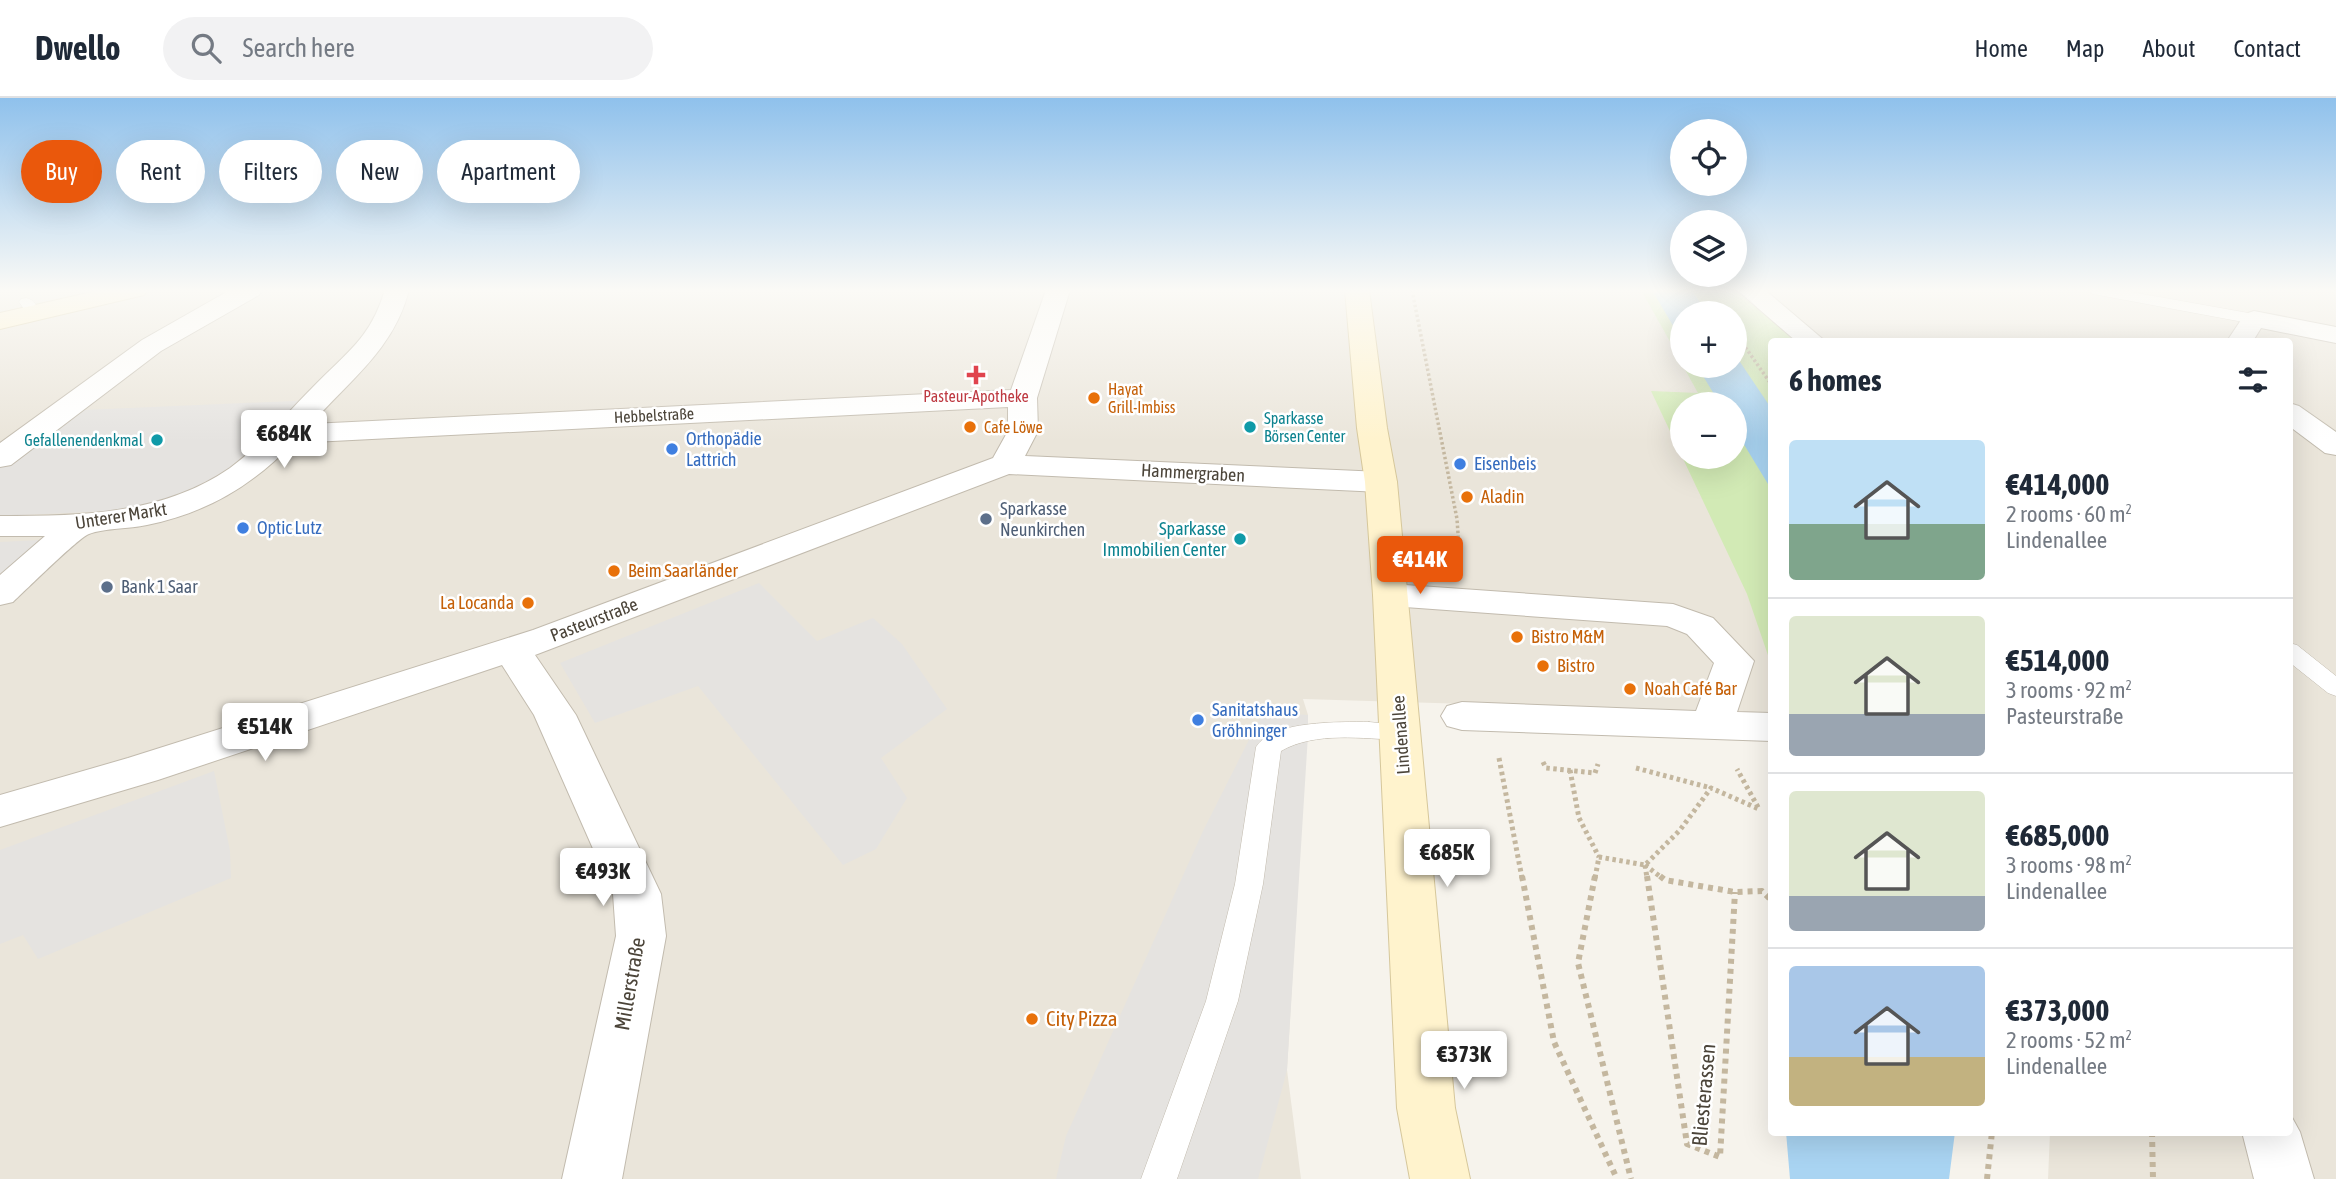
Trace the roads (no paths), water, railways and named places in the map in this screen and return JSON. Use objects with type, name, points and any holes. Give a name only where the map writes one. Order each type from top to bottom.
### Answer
[{"type":"main road","name":"Lindenallee","points":[[1362,340],[1381,482],[1391,595],[1426,1108],[1440,1179]]},
{"type":"street","points":[[0,458],[162,340]]},
{"type":"street","name":"Unterer Markt","points":[[0,526],[79,524],[136,517],[198,499],[242,474],[373,340]]},
{"type":"street","points":[[1005,464],[1023,431],[1023,398],[1042,340]]},
{"type":"street","name":"Hebbelstraße","points":[[284,434],[1023,398]]},
{"type":"street","points":[[2293,415],[2336,446]]},
{"type":"street","name":"Hammergraben","points":[[1005,464],[1381,482]]},
{"type":"street","name":"Pasteurstraße","points":[[0,811],[142,769],[512,649],[1005,464]]},
{"type":"street","points":[[0,594],[79,524]]},
{"type":"street","points":[[1391,595],[1673,615],[1700,626],[1734,661],[1712,725]]},
{"type":"street","name":"Millerstraße","points":[[512,649],[555,715],[637,894],[641,936],[592,1179]]},
{"type":"street","points":[[1462,716],[1524,743],[1611,746],[1712,725],[1768,727]]},
{"type":"street","points":[[2272,1136],[2284,1179]]},
{"type":"lane","points":[[2293,653],[2336,688]]},
{"type":"lane","points":[[1159,1179],[1222,1001],[1249,884],[1269,747],[1282,737],[1340,730],[1401,732]]},
{"type":"water","points":[[1747,372],[1768,404],[1768,484],[1747,449],[1747,392],[1713,392],[1704,378],[1747,378]]},
{"type":"water","points":[[1786,1136],[1954,1136],[1949,1179],[1790,1179]]},
{"type":"place","name":"Pasteur-Apotheke","points":[[976,375]]},
{"type":"place","name":"Hayat Grill-Imbiss","points":[[1094,398]]},
{"type":"place","name":"Cafe Löwe","points":[[970,427]]},
{"type":"place","name":"Sparkasse Börsen Center","points":[[1250,427]]},
{"type":"place","name":"Gefallenendenkmal","points":[[157,440]]},
{"type":"place","name":"Orthopädie Lattrich","points":[[672,449]]},
{"type":"place","name":"Eisenbeis","points":[[1460,464]]},
{"type":"place","name":"Aladin","points":[[1467,497]]},
{"type":"place","name":"Sparkasse Neunkirchen","points":[[986,519]]},
{"type":"place","name":"Optic Lutz","points":[[243,528]]},
{"type":"place","name":"Sparkasse Immobilien Center","points":[[1240,539]]},
{"type":"place","name":"Beim Saarländer","points":[[614,571]]},
{"type":"place","name":"Bank 1 Saar","points":[[107,587]]},
{"type":"place","name":"La Locanda","points":[[528,603]]},
{"type":"place","name":"Bistro M&M","points":[[1517,637]]},
{"type":"place","name":"Bistro","points":[[1543,666]]},
{"type":"place","name":"Noah Café Bar","points":[[1630,689]]},
{"type":"place","name":"Sanitatshaus Gröhninger","points":[[1198,720]]},
{"type":"place","name":"City Pizza","points":[[1032,1019]]}]
